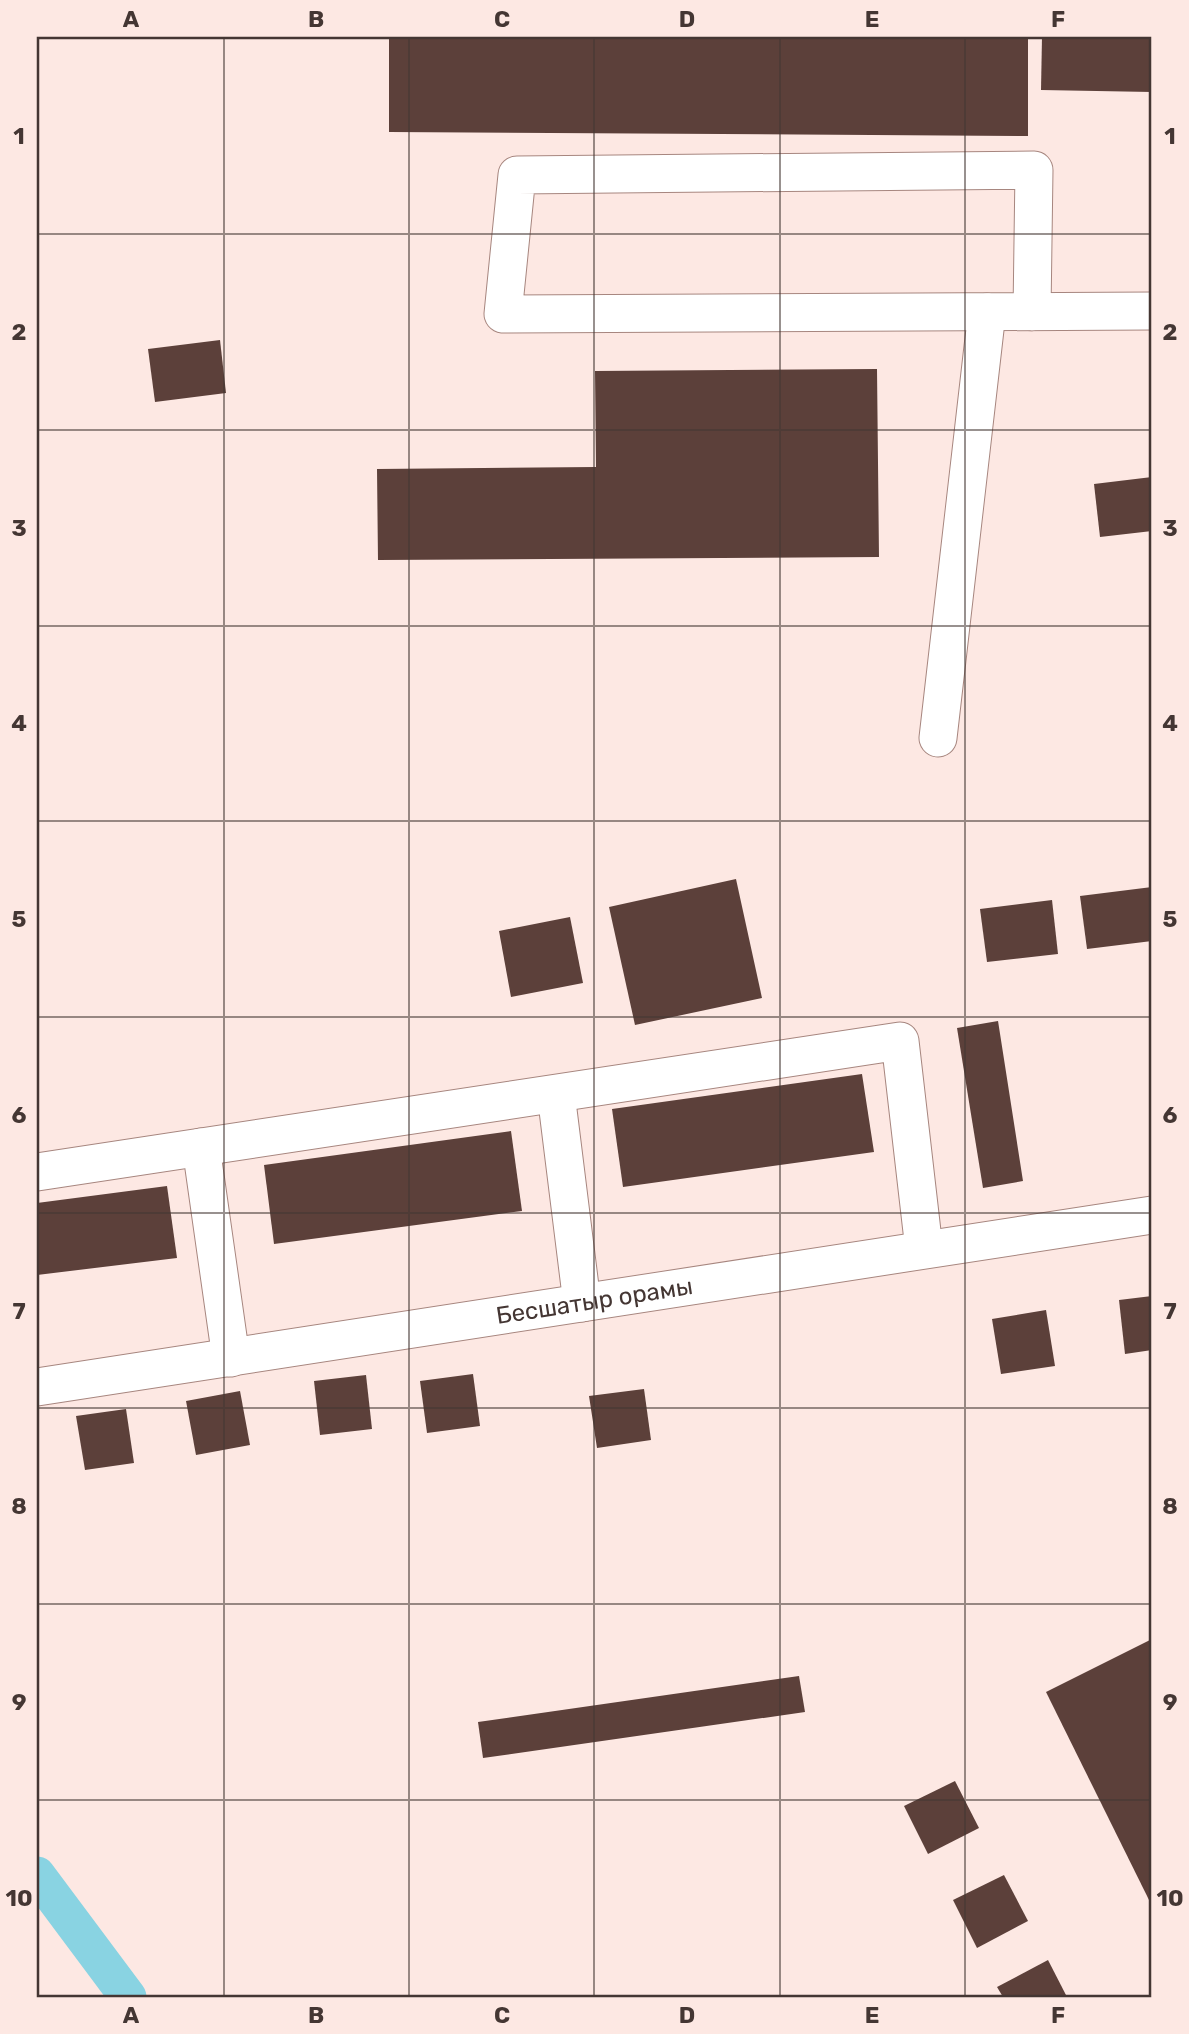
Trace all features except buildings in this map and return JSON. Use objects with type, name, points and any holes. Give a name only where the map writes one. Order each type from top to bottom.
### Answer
[{"type":"street","points":[[1032,312],[1034,170],[517,175],[503,314],[1032,312],[1152,311]]},
{"type":"street","points":[[938,738],[986,312]]},
{"type":"street","points":[[37,1172],[900,1041],[924,1249]]},
{"type":"street","points":[[556,1094],[582,1303]]},
{"type":"street","points":[[201,1147],[231,1358]]},
{"type":"street","name":"Бесшатыр орамы","points":[[37,1387],[1152,1215]]},
{"type":"waterway","points":[[37,1875],[128,1997]]}]
